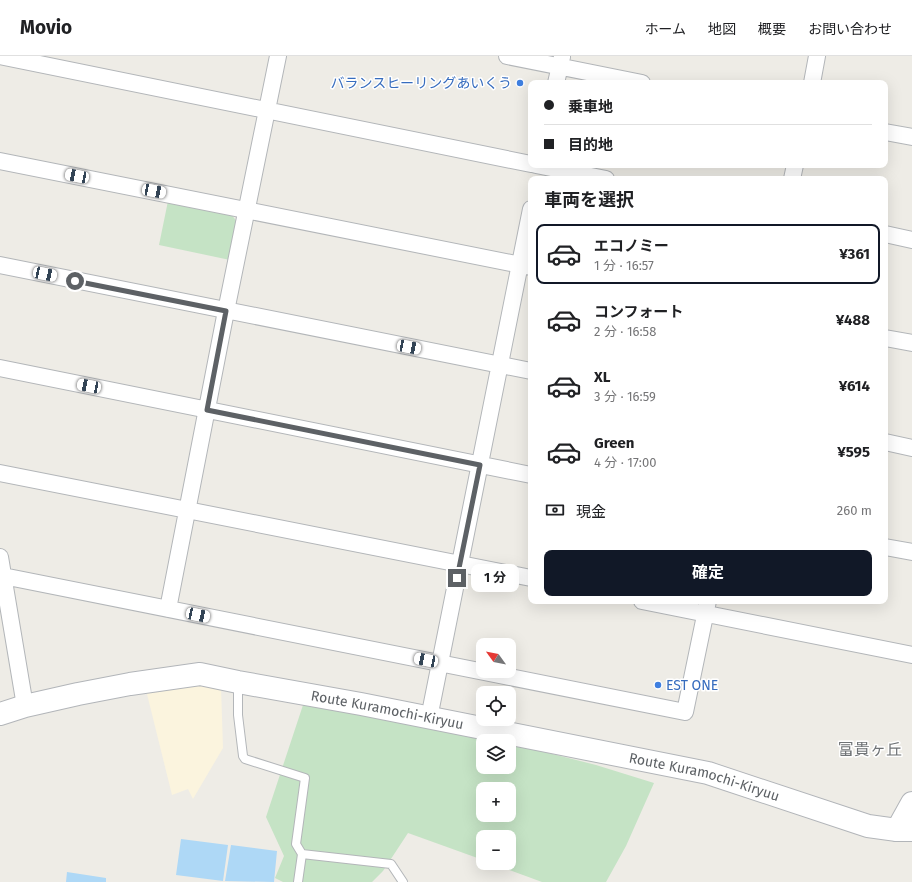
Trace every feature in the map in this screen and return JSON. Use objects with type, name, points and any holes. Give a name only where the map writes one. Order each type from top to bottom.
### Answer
[{"type":"main road","name":"Route Kuramochi-Kiryuu","points":[[0,714],[25,706],[130,684],[200,674],[361,704],[708,774],[868,826],[905,830]]},
{"type":"main road","points":[[905,830],[912,803]]},
{"type":"street","points":[[0,56],[528,166]]},
{"type":"street","points":[[168,609],[226,311],[278,56]]},
{"type":"street","points":[[507,56],[561,61],[631,80]]},
{"type":"street","points":[[813,80],[817,56]]},
{"type":"street","points":[[557,80],[561,61]]},
{"type":"street","points":[[888,133],[912,138]]},
{"type":"street","points":[[0,160],[525,266]]},
{"type":"street","points":[[537,168],[587,176]]},
{"type":"street","points":[[888,235],[912,240]]},
{"type":"street","points":[[429,718],[500,365],[525,266],[528,238]]},
{"type":"street","points":[[0,265],[528,370]]},
{"type":"street","points":[[888,339],[912,343]]},
{"type":"street","points":[[0,368],[528,474]]},
{"type":"street","points":[[888,443],[912,448]]},
{"type":"street","points":[[0,473],[528,577]]},
{"type":"street","points":[[888,548],[912,552]]},
{"type":"street","points":[[0,557],[25,706]]},
{"type":"street","points":[[3,576],[685,712],[707,607]]},
{"type":"street","points":[[674,604],[707,607],[912,655]]},
{"type":"lane","points":[[238,682],[238,715],[243,756],[245,759],[305,778],[296,844],[302,854],[298,882]]},
{"type":"lane","points":[[302,854],[391,864],[403,882]]},
{"type":"shaded area","points":[[201,681],[221,687],[223,748],[193,799],[188,789],[172,795],[146,690]]},
{"type":"green space","points":[[168,201],[231,214],[238,223],[230,260],[159,245]]},
{"type":"green space","points":[[304,702],[476,736],[476,774],[516,774],[516,745],[596,765],[654,783],[626,846],[606,882],[542,882],[509,870],[516,870],[516,830],[476,830],[476,857],[408,833],[383,871],[372,882],[283,882],[275,878],[284,856],[266,817]]},
{"type":"water","points":[[181,839],[228,845],[223,881],[176,875]]},
{"type":"water","points":[[231,845],[277,851],[274,882],[225,881]]},
{"type":"water","points":[[67,872],[106,878],[106,882],[66,882]]},
{"type":"place","name":"バランスヒーリングあいくう","points":[[520,83]]},
{"type":"place","name":"EST ONE","points":[[658,685]]},
{"type":"district","name":"富貴ヶ丘","points":[[870,749]]},
{"type":"route","points":[[75,281],[226,311],[207,410],[480,465],[457,578]]}]
